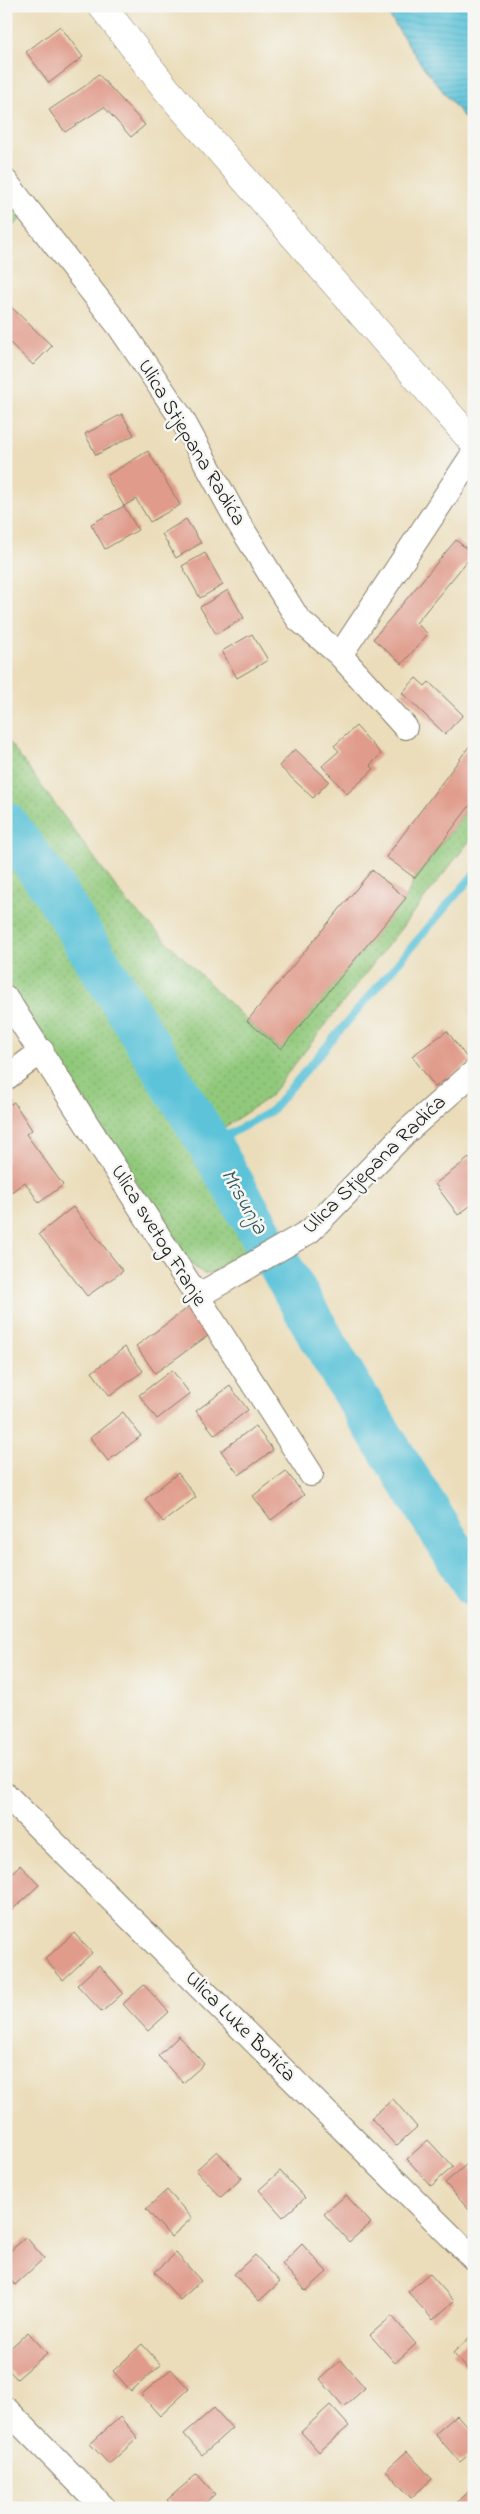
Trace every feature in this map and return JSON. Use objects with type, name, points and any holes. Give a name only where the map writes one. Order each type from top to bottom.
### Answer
[{"type":"main road","points":[[102,6],[167,90],[474,443]]},
{"type":"street","name":"Ulica Stjepana Radića","points":[[6,182],[119,326],[182,419],[238,522],[298,619],[340,655],[405,727]]},
{"type":"street","points":[[340,655],[474,453]]},
{"type":"street","name":"Ulica svetog Franje","points":[[6,998],[42,1051],[196,1297],[311,1474]]},
{"type":"street","points":[[6,1078],[42,1051]]},
{"type":"street","name":"Ulica Stjepana Radića","points":[[196,1297],[310,1231],[405,1133],[474,1072]]},
{"type":"street","name":"Ulica Luke Botića","points":[[6,1795],[474,2259]]},
{"type":"street","points":[[6,2409],[104,2508]]},
{"type":"green space","points":[[6,196],[23,217],[6,232]]},
{"type":"green space","points":[[6,738],[126,901],[247,1021],[280,1049],[406,898],[415,878],[474,800],[474,835],[269,1097],[219,1131],[156,1026],[21,814],[6,796]]},
{"type":"green space","points":[[6,853],[35,896],[252,1249],[215,1273],[203,1273],[189,1263],[6,980]]},
{"type":"water","points":[[383,6],[474,6],[474,130],[421,64]]},
{"type":"building","points":[[60,26],[83,57],[49,83],[26,52]]},
{"type":"building","points":[[98,74],[145,125],[131,137],[104,107],[65,132],[49,110],[85,86]]},
{"type":"building","points":[[6,302],[52,346],[33,365],[6,339]]},
{"type":"building","points":[[122,414],[134,435],[96,455],[85,434]]},
{"type":"building","points":[[148,451],[180,505],[150,522],[136,499],[124,506],[106,476]]},
{"type":"building","points":[[124,506],[138,530],[105,549],[91,524]]},
{"type":"building","points":[[186,519],[201,543],[176,558],[162,534]]},
{"type":"building","points":[[456,540],[473,554],[416,623],[428,634],[402,664],[373,639]]},
{"type":"building","points":[[205,553],[223,585],[200,598],[182,566]]},
{"type":"building","points":[[228,590],[244,618],[216,634],[200,607]]},
{"type":"building","points":[[252,634],[268,660],[237,678],[222,651]]},
{"type":"building","points":[[416,678],[425,686],[429,682],[463,715],[445,734],[402,693]]},
{"type":"building","points":[[356,726],[381,754],[370,765],[374,769],[347,794],[322,766],[339,751],[334,746]]},
{"type":"building","points":[[474,740],[474,800],[415,878],[386,857]]},
{"type":"building","points":[[295,749],[329,781],[313,798],[279,766]]},
{"type":"building","points":[[372,870],[406,898],[281,1049],[247,1021]]},
{"type":"building","points":[[447,1031],[470,1062],[435,1087],[412,1056]]},
{"type":"building","points":[[14,1102],[32,1130],[26,1134],[63,1185],[39,1203],[25,1182],[10,1193],[6,1187],[6,1160],[8,1159],[6,1156],[6,1107]]},
{"type":"building","points":[[469,1158],[474,1165],[474,1203],[458,1215],[435,1184]]},
{"type":"building","points":[[73,1207],[123,1271],[87,1296],[39,1234]]},
{"type":"building","points":[[189,1307],[209,1335],[155,1373],[136,1346]]},
{"type":"building","points":[[125,1347],[143,1371],[110,1396],[92,1372]]},
{"type":"building","points":[[172,1370],[190,1394],[157,1419],[139,1395]]},
{"type":"building","points":[[230,1386],[248,1410],[215,1435],[196,1411]]},
{"type":"building","points":[[123,1412],[141,1436],[108,1461],[90,1438]]},
{"type":"building","points":[[255,1426],[273,1450],[239,1475],[221,1451]]},
{"type":"building","points":[[286,1471],[304,1495],[271,1520],[253,1496]]},
{"type":"building","points":[[178,1473],[196,1497],[163,1522],[145,1499]]},
{"type":"building","points":[[20,1865],[39,1885],[10,1912],[6,1908],[6,1878]]},
{"type":"building","points":[[74,1933],[92,1953],[63,1980],[45,1959]]},
{"type":"building","points":[[99,1965],[123,1993],[102,2012],[77,1985]]},
{"type":"building","points":[[144,1985],[169,2012],[148,2031],[123,2004]]},
{"type":"building","points":[[179,2036],[204,2064],[183,2083],[158,2056]]},
{"type":"building","points":[[393,2099],[417,2127],[396,2146],[371,2118]]},
{"type":"building","points":[[428,2140],[453,2167],[431,2186],[407,2159]]},
{"type":"building","points":[[217,2151],[242,2178],[221,2197],[196,2170]]},
{"type":"building","points":[[467,2164],[474,2172],[474,2207],[470,2211],[445,2183]]},
{"type":"building","points":[[280,2171],[305,2198],[283,2217],[259,2190]]},
{"type":"building","points":[[167,2190],[192,2218],[171,2237],[146,2209]]},
{"type":"building","points":[[346,2195],[371,2223],[349,2242],[324,2214]]},
{"type":"building","points":[[26,2237],[44,2258],[15,2285],[6,2275],[6,2255]]},
{"type":"building","points":[[302,2244],[327,2272],[306,2291],[282,2264]]},
{"type":"building","points":[[176,2253],[201,2281],[180,2300],[155,2272]]},
{"type":"building","points":[[255,2255],[280,2282],[259,2301],[234,2274]]},
{"type":"building","points":[[429,2273],[454,2301],[433,2320],[408,2292]]},
{"type":"building","points":[[392,2316],[416,2344],[395,2363],[370,2335]]},
{"type":"building","points":[[28,2332],[47,2353],[17,2379],[6,2367],[6,2352]]},
{"type":"building","points":[[474,2333],[474,2376],[453,2353]]},
{"type":"building","points":[[142,2344],[161,2365],[131,2391],[113,2371]]},
{"type":"building","points":[[341,2360],[365,2388],[344,2407],[320,2379]]},
{"type":"building","points":[[171,2369],[189,2389],[160,2416],[141,2395]]},
{"type":"building","points":[[330,2405],[349,2426],[319,2452],[301,2432]]},
{"type":"building","points":[[214,2408],[232,2428],[202,2455],[184,2434]]},
{"type":"building","points":[[457,2415],[474,2434],[474,2450],[460,2462],[435,2434]]},
{"type":"building","points":[[120,2417],[138,2438],[109,2464],[90,2444]]},
{"type":"building","points":[[407,2451],[432,2479],[411,2498],[386,2470]]},
{"type":"building","points":[[197,2474],[215,2494],[200,2508],[174,2508],[167,2500]]},
{"type":"building","points":[[474,2487],[474,2508],[455,2508],[453,2506]]},
{"type":"waterway","name":"Mrsunja","points":[[6,824],[54,890],[210,1145],[346,1380],[474,1584]]},
{"type":"waterway","points":[[210,1145],[271,1111],[474,874]]}]
